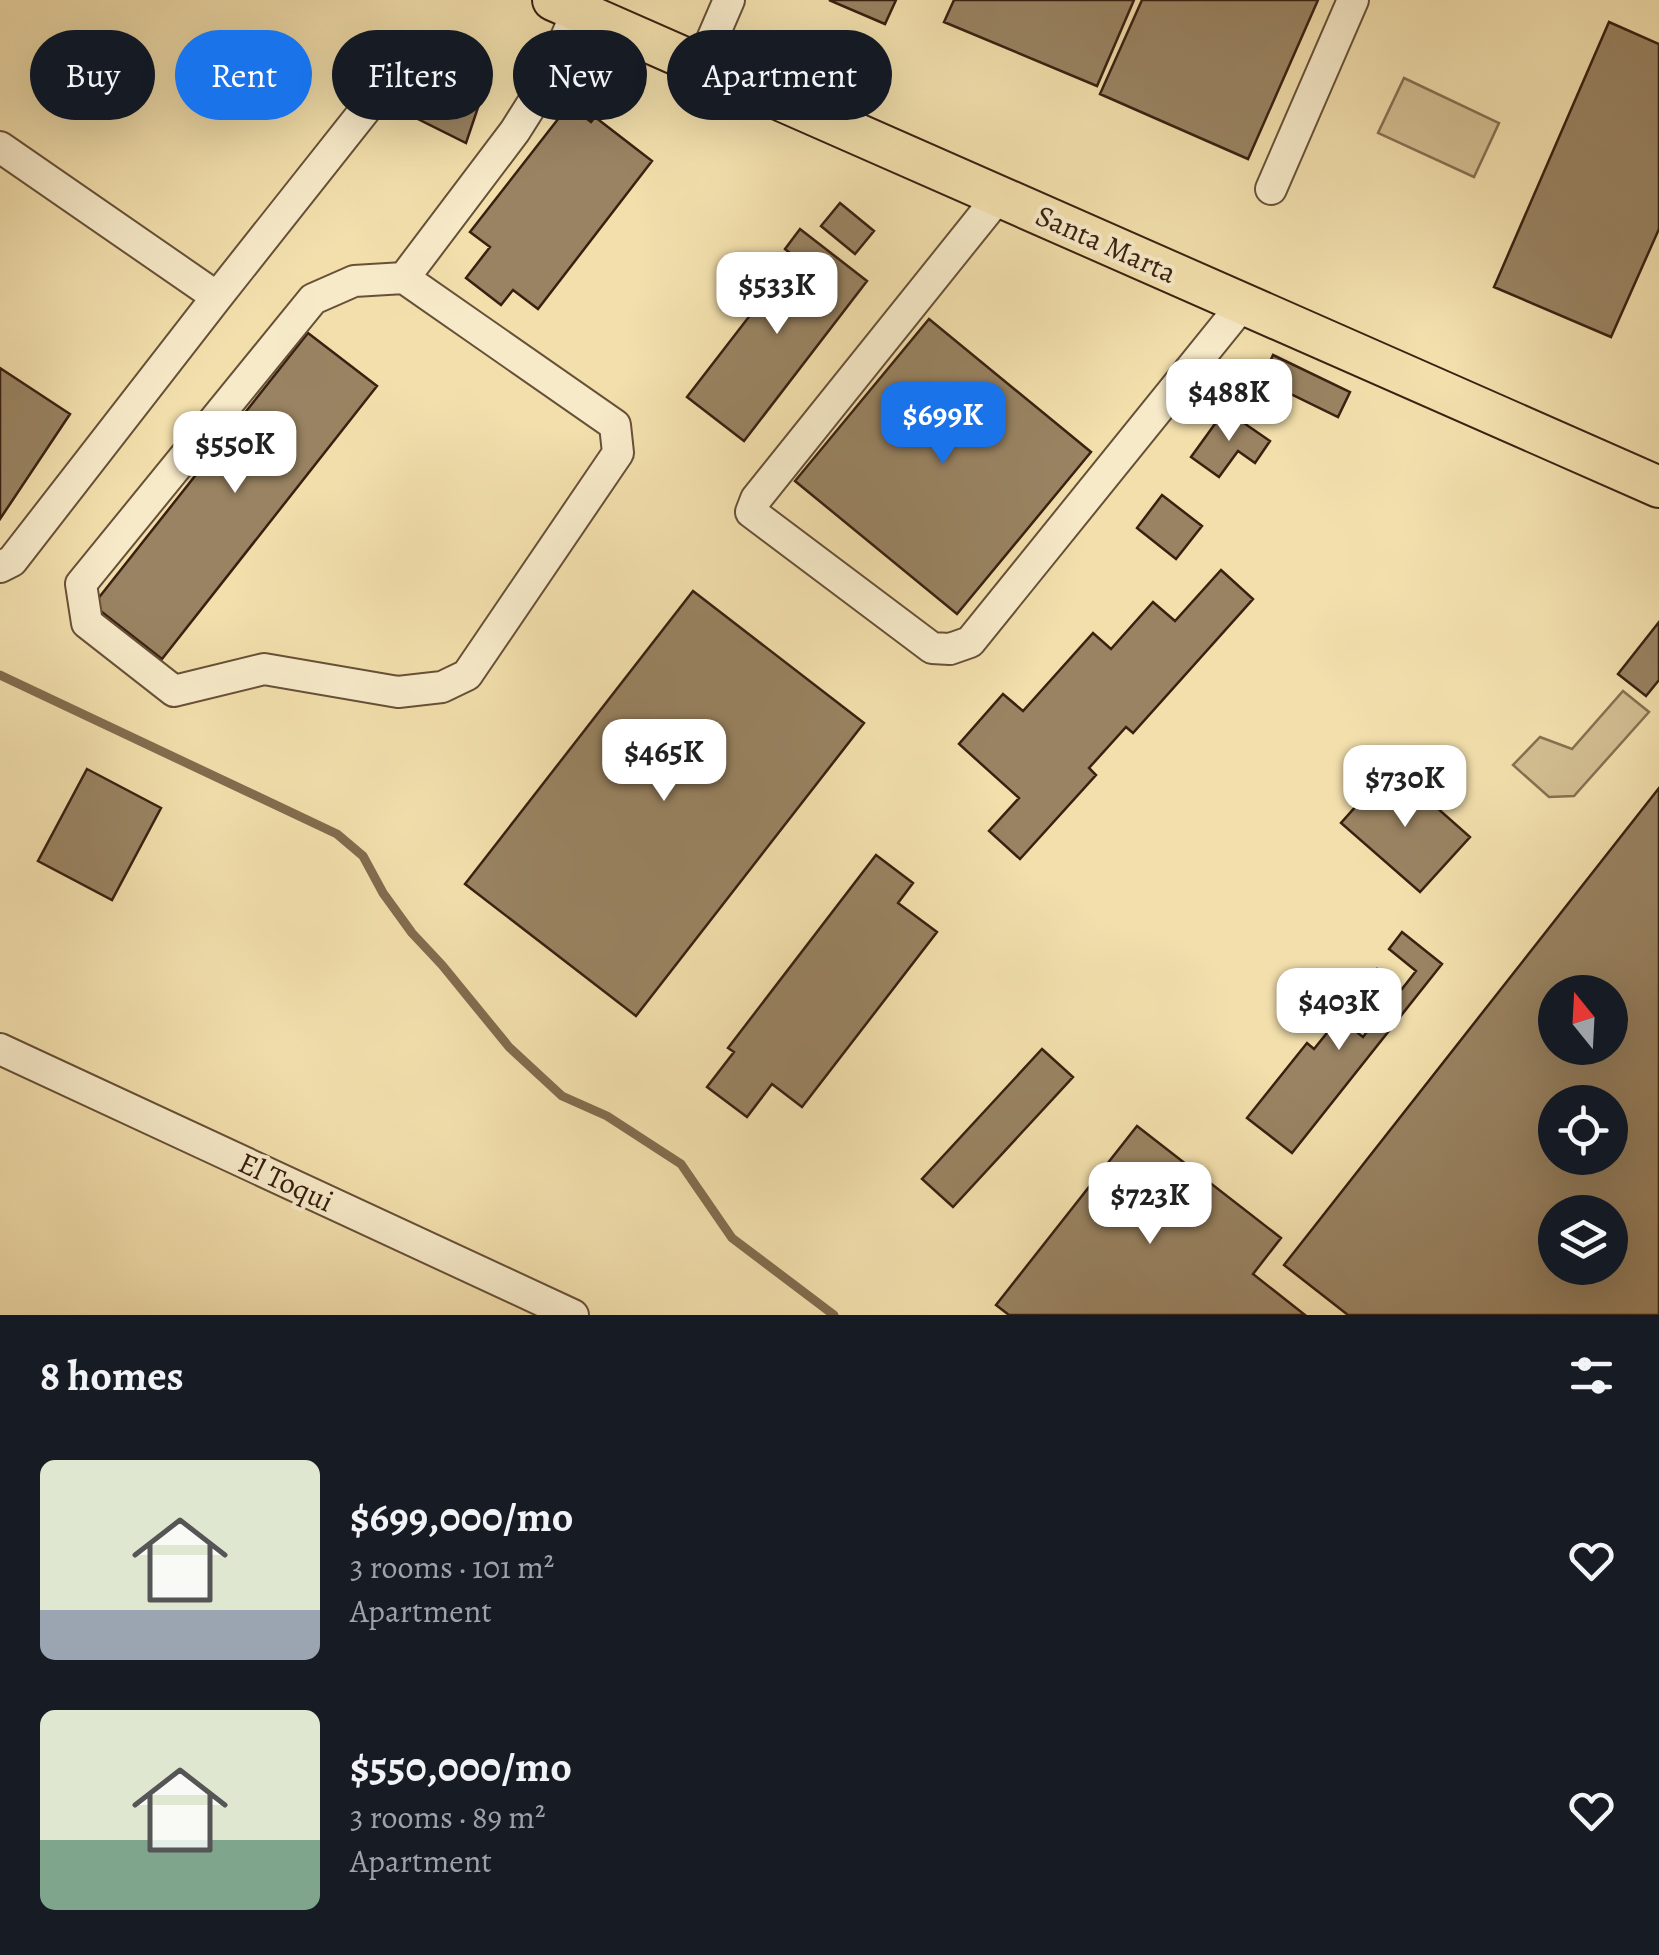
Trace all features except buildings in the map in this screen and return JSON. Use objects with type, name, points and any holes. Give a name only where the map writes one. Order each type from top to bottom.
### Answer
[{"type":"main road","name":"Santa Marta","points":[[565,5],[667,50]]},
{"type":"main road","name":"Santa Marta","points":[[826,120],[1659,487]]},
{"type":"street","points":[[716,30],[730,0]]},
{"type":"street","points":[[1271,188],[1353,0]]},
{"type":"street","points":[[404,278],[614,425],[618,453],[467,674],[442,687],[398,692],[264,668],[174,691],[87,622],[81,584],[313,299],[354,281],[404,278],[552,74],[565,5]]},
{"type":"street","points":[[0,567],[12,562],[357,120]]},
{"type":"street","points":[[0,147],[217,297]]},
{"type":"street","points":[[999,196],[756,499],[751,512],[932,648],[950,649],[970,642],[1243,304]]},
{"type":"street","name":"El Toqui","points":[[0,1049],[573,1315]]},
{"type":"shaded area","points":[[1404,78],[1499,123],[1474,177],[1378,133]]},
{"type":"shaded area","points":[[1623,691],[1649,712],[1574,796],[1549,797],[1513,765],[1540,737],[1572,749]]},
{"type":"waterway","points":[[0,675],[337,834],[363,856],[412,933],[509,1047],[562,1096],[607,1116],[681,1164],[732,1238],[834,1315]]}]
